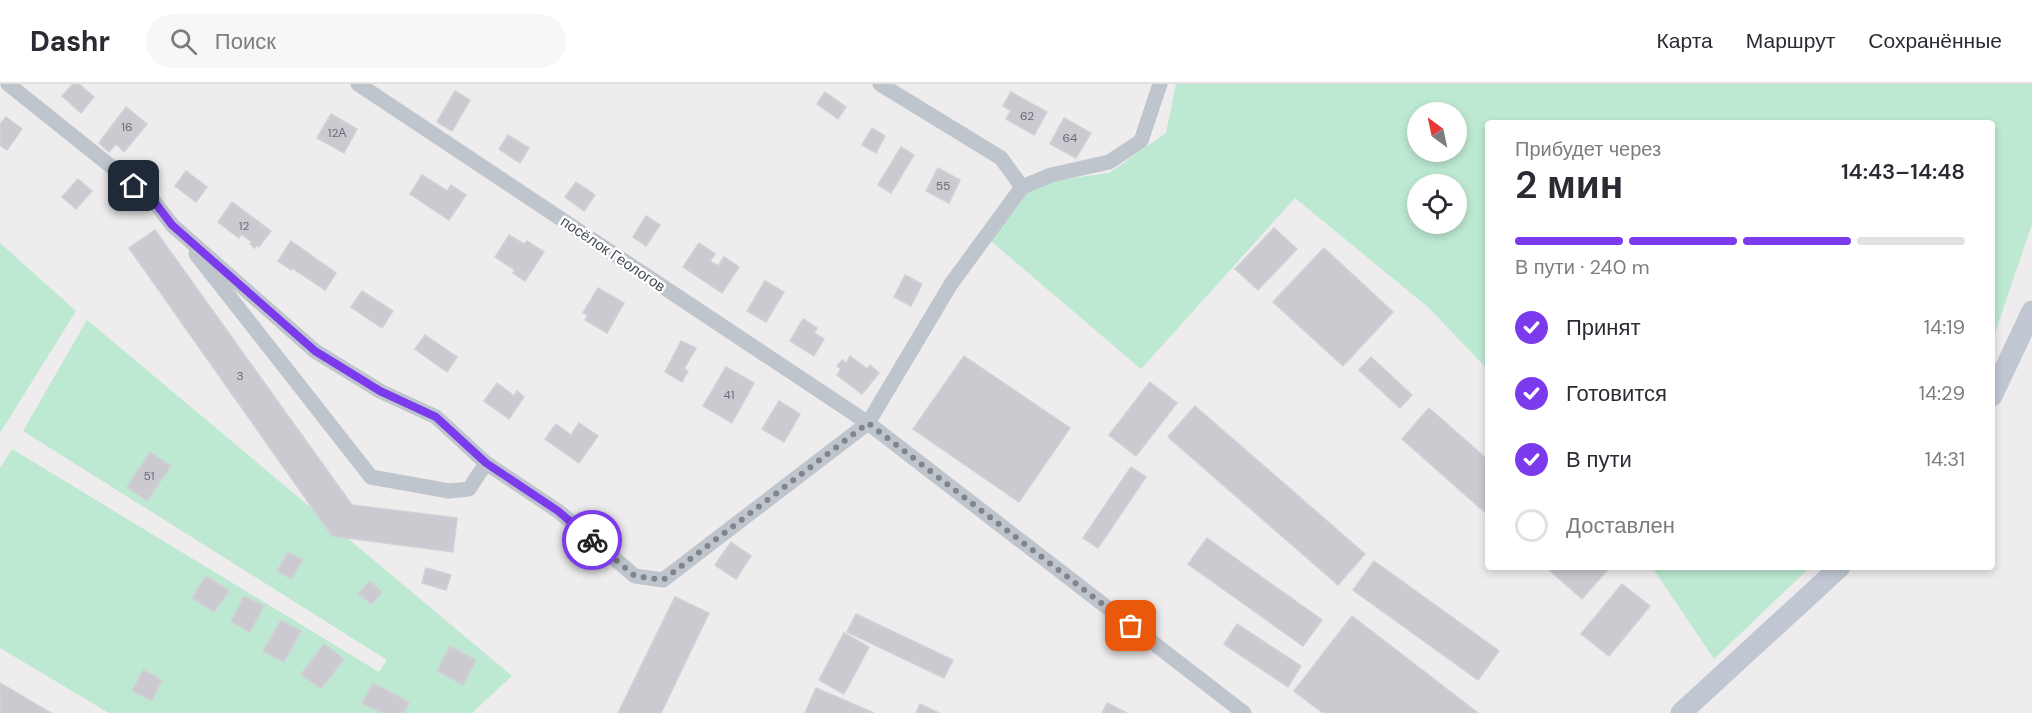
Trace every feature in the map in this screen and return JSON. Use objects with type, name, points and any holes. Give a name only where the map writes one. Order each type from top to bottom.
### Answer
[{"type":"street","points":[[8,84],[153,200],[371,477],[449,491],[469,489],[486,463]]},
{"type":"street","name":"посёлок Геологов","points":[[358,84],[868,423],[1244,713]]},
{"type":"street","points":[[880,84],[1001,158],[1022,187]]},
{"type":"street","points":[[172,225],[315,351],[380,391],[436,417],[486,463],[558,511],[635,576],[663,580],[868,423],[951,284],[1022,187],[1051,175],[1108,162],[1141,141],[1160,84]]},
{"type":"street","points":[[1995,390],[2032,311]]},
{"type":"street","points":[[1681,713],[1837,570]]},
{"type":"green space","points":[[1176,84],[2032,84],[2032,224],[1995,333],[1995,120],[1485,120],[1485,367],[1429,308],[1295,198],[1141,369],[986,237],[1036,183],[1109,173],[1166,133]]},
{"type":"green space","points":[[0,243],[76,311],[0,433]]},
{"type":"green space","points":[[87,320],[512,676],[472,713],[109,713],[0,648],[0,468],[12,449],[379,672],[387,660],[23,431]]},
{"type":"green space","points":[[1654,570],[1807,570],[1714,659]]},
{"type":"building","points":[[73,84],[79,84],[94,97],[81,113],[62,96]]},
{"type":"building","points":[[455,91],[470,100],[452,131],[437,122]]},
{"type":"building","points":[[825,92],[846,107],[838,119],[817,104]]},
{"type":"building","points":[[1011,92],[1047,112],[1034,135],[1006,119],[1011,111],[1003,106]]},
{"type":"building","points":[[126,107],[147,124],[124,152],[116,144],[109,152],[99,143]]},
{"type":"building","points":[[331,114],[357,129],[344,153],[317,138]]},
{"type":"building","points":[[6,117],[22,129],[7,150],[0,145],[0,124]]},
{"type":"building","points":[[1064,118],[1091,133],[1076,158],[1050,144]]},
{"type":"building","points":[[872,128],[885,136],[876,153],[862,145]]},
{"type":"building","points":[[508,135],[529,148],[520,163],[499,149]]},
{"type":"building","points":[[901,147],[914,155],[891,193],[878,185]]},
{"type":"building","points":[[938,168],[960,180],[949,203],[926,191]]},
{"type":"building","points":[[186,171],[207,187],[196,202],[175,186]]},
{"type":"building","points":[[422,175],[447,191],[451,185],[466,195],[449,220],[410,194]]},
{"type":"building","points":[[78,179],[92,191],[76,209],[62,197]]},
{"type":"building","points":[[576,182],[595,195],[584,211],[565,197]]},
{"type":"building","points":[[232,202],[271,231],[259,247],[256,245],[255,248],[250,244],[252,242],[241,234],[239,238],[218,222]]},
{"type":"building","points":[[646,216],[660,225],[646,246],[633,237]]},
{"type":"building","points":[[1274,228],[1297,249],[1258,290],[1235,269]]},
{"type":"building","points":[[155,230],[352,505],[457,518],[453,552],[332,536],[129,248]]},
{"type":"building","points":[[509,235],[524,244],[527,241],[544,252],[525,281],[513,273],[515,270],[495,257]]},
{"type":"building","points":[[291,241],[336,273],[325,290],[278,261]]},
{"type":"building","points":[[699,243],[715,254],[710,261],[718,266],[724,257],[739,267],[722,293],[683,267]]},
{"type":"building","points":[[1324,248],[1393,312],[1343,366],[1273,302]]},
{"type":"building","points":[[905,275],[922,284],[911,306],[894,297]]},
{"type":"building","points":[[765,281],[784,292],[766,322],[747,311]]},
{"type":"building","points":[[598,288],[624,303],[607,333],[585,320],[588,315],[583,313]]},
{"type":"building","points":[[362,291],[393,311],[382,328],[351,307]]},
{"type":"building","points":[[803,319],[817,328],[814,333],[824,339],[814,356],[790,341]]},
{"type":"building","points":[[425,335],[457,357],[447,372],[415,349]]},
{"type":"building","points":[[681,341],[696,348],[684,369],[688,371],[682,382],[665,372]]},
{"type":"building","points":[[850,356],[867,369],[870,365],[879,373],[862,394],[837,375],[841,369],[837,366],[842,360],[846,363]]},
{"type":"building","points":[[964,356],[1070,428],[1019,502],[913,429]]},
{"type":"building","points":[[1371,357],[1412,395],[1400,408],[1359,370]]},
{"type":"building","points":[[726,367],[754,383],[732,423],[703,406]]},
{"type":"building","points":[[1150,382],[1177,403],[1136,456],[1109,435]]},
{"type":"building","points":[[497,383],[514,396],[517,391],[524,397],[509,419],[484,401]]},
{"type":"building","points":[[779,401],[800,414],[784,442],[762,429]]},
{"type":"building","points":[[1195,406],[1365,554],[1338,585],[1168,437]]},
{"type":"building","points":[[1429,408],[1485,457],[1485,512],[1402,439]]},
{"type":"building","points":[[579,423],[598,436],[579,463],[545,439],[556,424],[571,435]]},
{"type":"building","points":[[150,452],[171,466],[147,501],[127,487]]},
{"type":"building","points":[[1131,467],[1146,477],[1098,548],[1083,538]]},
{"type":"building","points":[[1207,538],[1322,620],[1303,646],[1188,564]]},
{"type":"building","points":[[731,542],[751,556],[736,579],[715,565]]},
{"type":"building","points":[[288,552],[303,560],[291,579],[277,571]]},
{"type":"building","points":[[1374,561],[1499,651],[1478,680],[1353,590]]},
{"type":"building","points":[[426,568],[451,575],[446,590],[422,583]]},
{"type":"building","points":[[1549,570],[1607,570],[1582,599]]},
{"type":"building","points":[[206,576],[229,591],[214,612],[192,598]]},
{"type":"building","points":[[370,581],[382,592],[371,604],[358,593]]},
{"type":"building","points":[[1622,584],[1650,606],[1609,656],[1581,634]]},
{"type":"building","points":[[244,596],[264,606],[250,632],[231,622]]},
{"type":"building","points":[[675,597],[709,613],[661,713],[618,713]]},
{"type":"building","points":[[856,614],[953,660],[944,678],[847,632]]},
{"type":"building","points":[[1352,616],[1478,713],[1323,713],[1294,691]]},
{"type":"building","points":[[281,620],[301,631],[284,662],[263,651]]},
{"type":"building","points":[[1237,624],[1301,666],[1288,687],[1224,644]]},
{"type":"building","points":[[844,633],[869,647],[844,694],[819,680]]},
{"type":"building","points":[[324,644],[344,659],[321,689],[301,674]]},
{"type":"building","points":[[450,646],[476,660],[463,685],[437,671]]},
{"type":"building","points":[[143,670],[162,680],[152,701],[132,691]]},
{"type":"building","points":[[0,683],[51,713],[0,713]]},
{"type":"building","points":[[373,683],[409,702],[404,713],[382,713],[362,703]]},
{"type":"building","points":[[816,688],[874,713],[805,713]]},
{"type":"building","points":[[1107,703],[1127,713],[1102,713]]},
{"type":"building","points":[[920,704],[939,713],[916,713]]},
{"type":"way so far","points":[[592,540],[635,576],[663,580],[868,423],[1131,626]]},
{"type":"route","points":[[134,186],[153,200],[172,225],[315,351],[380,391],[436,417],[486,463],[558,511],[592,540]]}]
